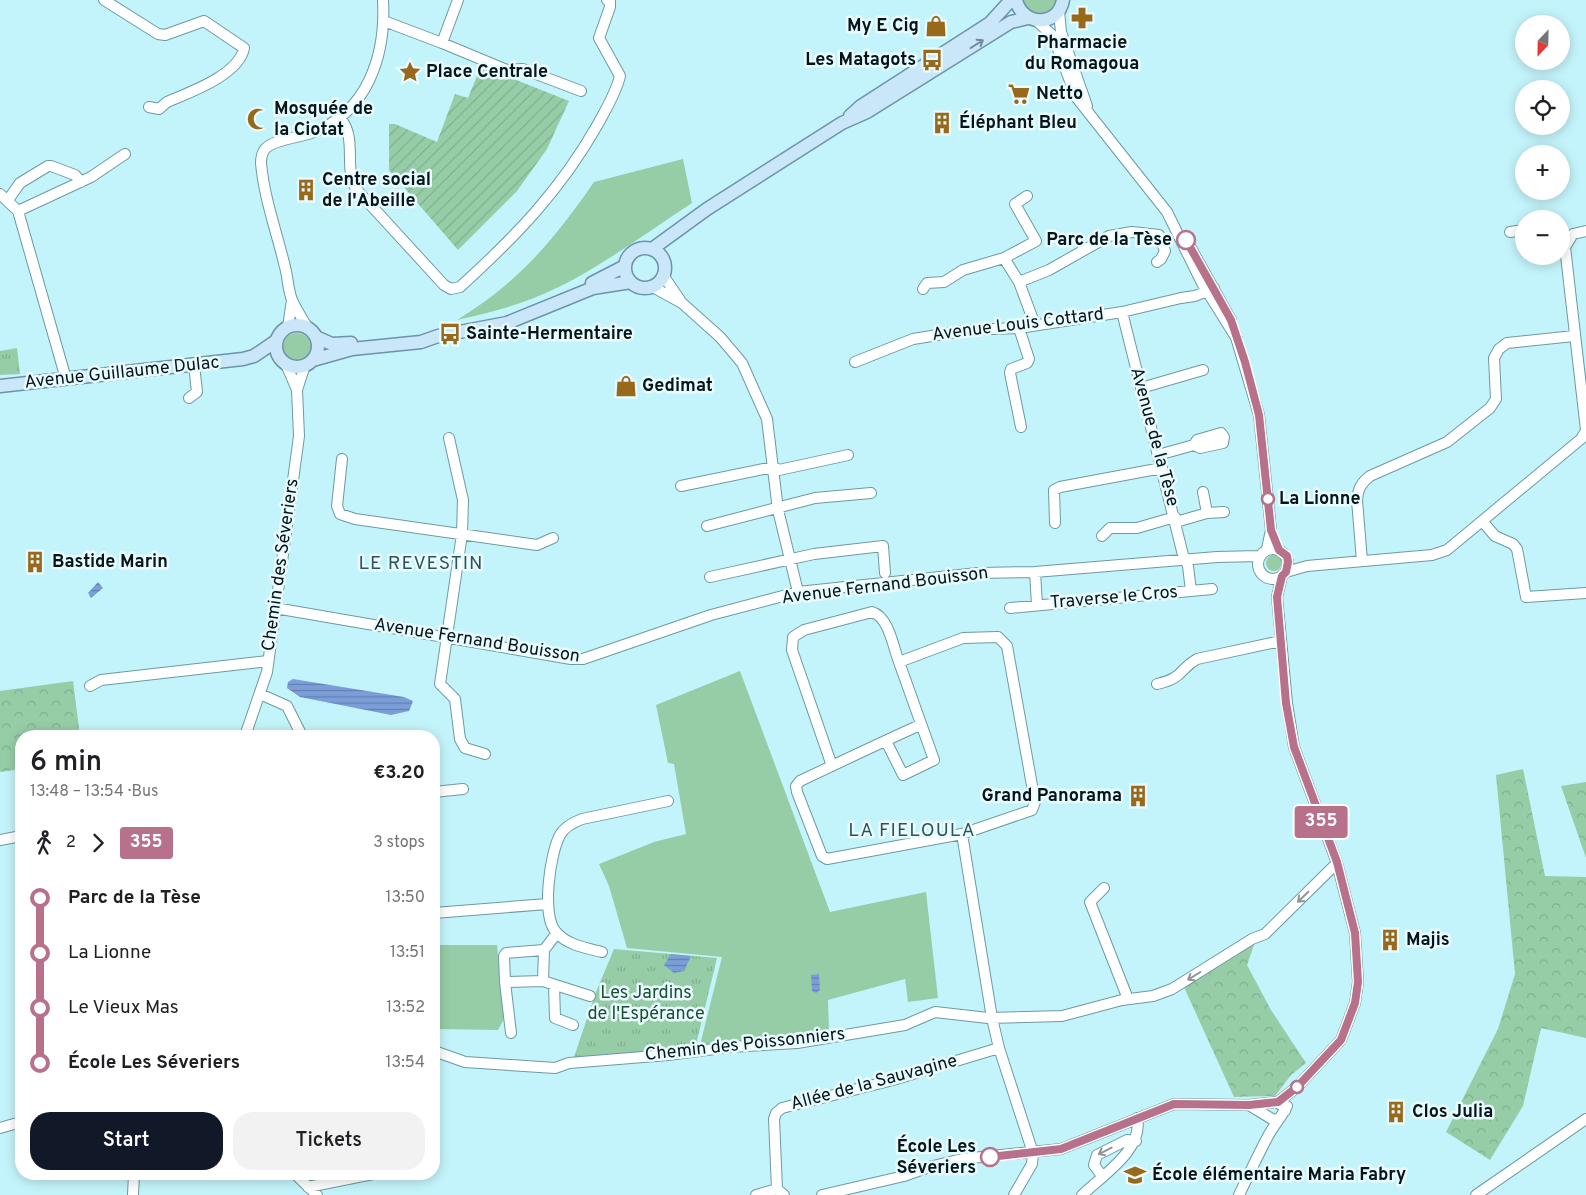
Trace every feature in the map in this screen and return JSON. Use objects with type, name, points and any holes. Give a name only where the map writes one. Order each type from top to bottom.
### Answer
[{"type":"main road","points":[[652,249],[692,220],[844,122],[867,112],[894,90],[990,23],[1012,0]]},
{"type":"main road","points":[[1016,0],[1018,8],[1033,19]]},
{"type":"main road","points":[[908,81],[1011,22],[1050,19],[1061,5]]},
{"type":"main road","points":[[663,259],[652,249],[640,248],[634,251],[626,260],[625,272],[631,282],[640,287],[652,286],[663,275],[663,259],[692,220]]},
{"type":"main road","points":[[495,325],[599,281],[625,266]]},
{"type":"main road","points":[[438,336],[420,334],[339,345],[316,336],[306,327],[300,325],[283,330],[276,341],[276,352],[284,363],[296,367],[352,349],[420,342],[438,336],[518,320],[593,288],[631,282]]},
{"type":"main road","points":[[309,363],[318,344],[316,336]]},
{"type":"main road","name":"Avenue Guillaume Dulac","points":[[0,386],[244,359],[254,356],[276,341]]},
{"type":"main road","name":"Avenue Guillaume Dulac","points":[[244,359],[284,363]]},
{"type":"street","points":[[104,0],[158,34],[165,35],[204,21],[244,48],[228,72],[167,102],[160,109],[149,107]]},
{"type":"street","points":[[306,327],[292,299],[271,214],[261,166],[262,156],[266,147],[272,144],[321,130],[340,118],[361,96],[378,55],[384,21],[382,0]]},
{"type":"street","points":[[442,43],[458,0]]},
{"type":"street","points":[[340,118],[349,132],[350,175],[356,189],[444,285],[451,289],[460,287],[514,238],[552,194],[585,147],[608,105],[620,76],[599,38],[610,7],[610,2],[607,0]]},
{"type":"street","points":[[1061,5],[1061,32],[1090,114]]},
{"type":"street","points":[[1033,19],[1053,36],[1076,97],[1108,141],[1158,198],[1237,339],[1259,415],[1271,530],[1288,562],[1277,597],[1286,703],[1294,747],[1337,862],[1355,933],[1358,975],[1355,1003],[1341,1040],[1278,1106],[1268,1107],[1272,1117],[1266,1139],[1239,1195]]},
{"type":"street","points":[[384,21],[507,70],[523,69],[581,91]]},
{"type":"street","points":[[18,211],[81,182],[125,154]]},
{"type":"street","points":[[66,379],[18,211],[4,197],[20,183],[48,166],[75,174],[81,182]]},
{"type":"street","points":[[923,289],[927,283],[944,282],[963,270],[1004,258],[1036,240],[1015,204],[1027,196]]},
{"type":"street","points":[[1570,233],[1586,230]]},
{"type":"street","points":[[1510,232],[1515,231]]},
{"type":"street","points":[[1019,282],[1048,270],[1109,236],[1122,232],[1159,235],[1165,251],[1162,260],[1157,262]]},
{"type":"street","points":[[1004,258],[1019,282],[1035,325]]},
{"type":"street","points":[[1266,577],[1271,579],[1307,566],[1441,553],[1581,439],[1586,431],[1567,265]]},
{"type":"street","points":[[663,275],[682,303]]},
{"type":"street","name":"Avenue Louis Cottard","points":[[855,362],[913,339],[945,333],[1019,328],[1122,312],[1184,297],[1208,285]]},
{"type":"street","points":[[652,286],[682,303],[720,337],[742,363],[767,419],[778,510],[798,592]]},
{"type":"street","points":[[288,327],[292,299]]},
{"type":"street","name":"Avenue de la Tèse","points":[[1122,312],[1176,519],[1185,561]]},
{"type":"street","points":[[1019,328],[1029,359],[1027,363],[1011,369],[1010,373],[1021,427]]},
{"type":"street","points":[[1362,562],[1357,500],[1358,491],[1363,481],[1370,476],[1447,442],[1490,408],[1496,399],[1494,358],[1502,346],[1507,343],[1574,336]]},
{"type":"street","name":"Chemin des Séveriers","points":[[247,730],[260,694],[268,661],[299,436],[297,390],[284,363]]},
{"type":"street","name":"Chemin des Séveriers","points":[[297,390],[309,363]]},
{"type":"street","points":[[189,398],[197,392],[194,365]]},
{"type":"street","points":[[1141,388],[1203,370]]},
{"type":"street","points":[[449,438],[463,500],[462,534],[440,684],[455,699],[460,739],[465,748],[485,754]]},
{"type":"street","points":[[1158,455],[1194,445]]},
{"type":"street","points":[[681,486],[773,467],[778,470],[848,455]]},
{"type":"street","points":[[342,459],[337,506],[340,514],[355,519],[537,545],[553,538]]},
{"type":"street","points":[[1055,523],[1054,490],[1080,481],[1162,468]]},
{"type":"street","points":[[707,526],[778,510],[815,498],[871,492]]},
{"type":"street","points":[[1203,492],[1207,513]]},
{"type":"street","points":[[1102,536],[1110,528],[1137,528],[1207,513],[1224,512]]},
{"type":"street","points":[[1482,521],[1495,536],[1513,544],[1517,549],[1526,597],[1586,593]]},
{"type":"street","points":[[1271,530],[1258,568],[1266,577],[1277,597]]},
{"type":"street","points":[[710,577],[814,554],[883,546],[885,573]]},
{"type":"street","points":[[1263,553],[1283,553],[1307,566]]},
{"type":"street","name":"Avenue Fernand Bouisson","points":[[275,608],[571,659],[583,659],[712,615],[798,592],[978,573],[1035,572],[1217,557],[1239,558],[1263,553]]},
{"type":"street","name":"Avenue Fernand Bouisson","points":[[1239,558],[1258,568]]},
{"type":"street","name":"Traverse le Cros","points":[[1185,561],[1191,591]]},
{"type":"street","name":"Traverse le Cros","points":[[1035,572],[1037,605]]},
{"type":"street","name":"Traverse le Cros","points":[[1010,608],[1212,589]]},
{"type":"street","points":[[832,766],[792,650],[794,637],[804,630],[872,612],[884,621],[934,760],[903,775],[886,741]]},
{"type":"street","points":[[899,662],[970,637],[998,637],[1007,646],[1035,802],[1032,810],[962,834],[827,859],[822,856],[796,786],[800,781],[920,724]]},
{"type":"street","points":[[1157,684],[1176,678],[1191,662],[1197,659],[1281,641]]},
{"type":"street","points":[[90,686],[101,680],[268,661]]},
{"type":"street","points":[[260,694],[287,706],[299,730]]},
{"type":"street","points":[[440,791],[463,789]]},
{"type":"street","points":[[602,952],[574,944],[557,934],[549,920],[546,904],[556,845],[561,833],[571,824],[582,819],[668,801]]},
{"type":"street","points":[[962,834],[992,1018],[999,1048],[1033,1153],[1032,1164],[1014,1195]]},
{"type":"street","points":[[0,840],[15,837]]},
{"type":"street","name":"Chemin des Poissonniers","points":[[440,1054],[465,1062],[555,1068],[569,1062],[668,1055],[730,1047],[797,1044],[906,1025],[935,1012],[992,1018],[1062,1016],[1128,999],[1153,996],[1172,989],[1252,939],[1265,934],[1337,862]]},
{"type":"street","points":[[1104,888],[1090,902],[1128,999]]},
{"type":"street","points":[[440,913],[546,904]]},
{"type":"street","points":[[543,981],[544,950],[557,934]]},
{"type":"street","points":[[511,1033],[504,956],[509,951],[544,950]]},
{"type":"street","points":[[505,982],[543,981],[590,996]]},
{"type":"street","points":[[554,985],[555,1018],[573,1024]]},
{"type":"street","name":"Allée de la Sauvagine","points":[[780,1192],[774,1119],[776,1113],[782,1108],[893,1080],[999,1048]]},
{"type":"street","points":[[822,1195],[849,1192],[929,1167],[962,1159],[1033,1153],[1079,1144],[1174,1104],[1278,1106]]},
{"type":"street","points":[[1249,1105],[1272,1117],[1283,1117],[1278,1106]]},
{"type":"street","points":[[1082,1195],[1133,1147],[1139,1127],[1138,1118]]},
{"type":"street","points":[[1476,1195],[1586,1119]]},
{"type":"street","points":[[0,1128],[15,1124]]},
{"type":"street","points":[[1102,1176],[1094,1166],[1097,1155],[1127,1140],[1136,1141]]},
{"type":"street","points":[[133,1195],[134,1180]]},
{"type":"street","points":[[301,1180],[317,1195]]},
{"type":"street","points":[[308,1187],[343,1180]]},
{"type":"street","points":[[756,1195],[780,1192]]},
{"type":"green space","points":[[1023,0],[1056,0],[1052,9],[1040,14],[1027,9]]},
{"type":"green space","points":[[481,66],[569,101],[547,149],[517,191],[458,250],[389,170],[389,124],[395,124],[437,142],[455,94],[468,98]]},
{"type":"green space","points":[[683,159],[692,203],[615,255],[555,289],[515,305],[457,320],[499,291],[533,259],[549,242],[594,182]]},
{"type":"green space","points":[[297,333],[307,337],[311,347],[307,357],[297,361],[287,357],[283,347],[287,337]]},
{"type":"green space","points":[[17,348],[20,374],[0,375],[0,351]]},
{"type":"green space","points":[[1274,555],[1280,557],[1282,563],[1280,569],[1274,571],[1268,569],[1266,563],[1268,557]]},
{"type":"green space","points":[[740,671],[830,912],[926,892],[938,998],[908,1002],[905,979],[828,1000],[829,1030],[798,1040],[700,1045],[722,957],[627,948],[609,886],[599,864],[654,842],[686,834],[674,764],[668,763],[656,705]]},
{"type":"green space","points":[[73,681],[79,730],[15,730],[15,770],[0,772],[0,691]]},
{"type":"green space","points":[[1523,769],[1545,876],[1586,877],[1586,1038],[1541,1028],[1523,1106],[1490,1160],[1446,1132],[1498,1029],[1515,974],[1496,775]]},
{"type":"green space","points":[[1586,782],[1586,858],[1561,786]]},
{"type":"green space","points":[[1255,942],[1247,965],[1271,1010],[1306,1063],[1291,1075],[1275,1096],[1234,1097],[1183,985]]},
{"type":"green space","points":[[440,945],[497,945],[504,1019],[498,1030],[440,1029]]},
{"type":"green space","name":"Les Jardins de l'Espérance","points":[[614,949],[717,958],[695,1049],[573,1060],[596,992]]},
{"type":"water","points":[[98,582],[103,588],[91,598],[88,593]]},
{"type":"water","points":[[293,679],[404,697],[413,701],[409,711],[391,715],[300,697],[287,688],[288,682]]},
{"type":"water","points":[[671,954],[691,956],[684,971],[674,973],[664,965]]},
{"type":"water","points":[[819,974],[820,990],[816,993],[812,991],[811,975]]},
{"type":"bus line","name":"355","points":[[990,1157],[1049,1152],[1079,1144],[1174,1104],[1249,1105],[1278,1102],[1297,1087],[1332,1052],[1341,1040],[1355,1003],[1358,968],[1355,933],[1337,862],[1303,776],[1294,747],[1286,703],[1277,597],[1282,576],[1286,572],[1288,562],[1284,552],[1279,550],[1271,530],[1259,415],[1242,351],[1231,320],[1186,240]]},
{"type":"place","name":"Pharmacie du Romagoua","points":[[1082,18]]},
{"type":"place","name":"My E Cig","points":[[936,26]]},
{"type":"place","name":"Les Matagots","points":[[932,60]]},
{"type":"place","name":"Place Centrale","points":[[410,72]]},
{"type":"place","name":"Netto","points":[[1019,94]]},
{"type":"place","name":"Mosquée de la Ciotat","points":[[258,119]]},
{"type":"place","name":"Éléphant Bleu","points":[[942,123]]},
{"type":"place","name":"Centre social de l'Abeille","points":[[306,190]]},
{"type":"place","name":"Parc de la Tèse","points":[[1186,240]]},
{"type":"place","name":"Sainte-Hermentaire","points":[[450,334]]},
{"type":"place","name":"Gedimat","points":[[626,386]]},
{"type":"place","name":"La Lionne","points":[[1268,499]]},
{"type":"place","name":"Bastide Marin","points":[[35,562]]},
{"type":"place","name":"Grand Panorama","points":[[1138,796]]},
{"type":"place","name":"Majis","points":[[1390,940]]},
{"type":"place","name":"Clos Julia","points":[[1396,1112]]},
{"type":"place","name":"École Les Séveriers","points":[[990,1157]]},
{"type":"place","name":"École élémentaire Maria Fabry","points":[[1135,1175]]},
{"type":"district","name":"LE REVESTIN","points":[[421,564]]},
{"type":"district","name":"LA FIELOULA","points":[[912,831]]}]
